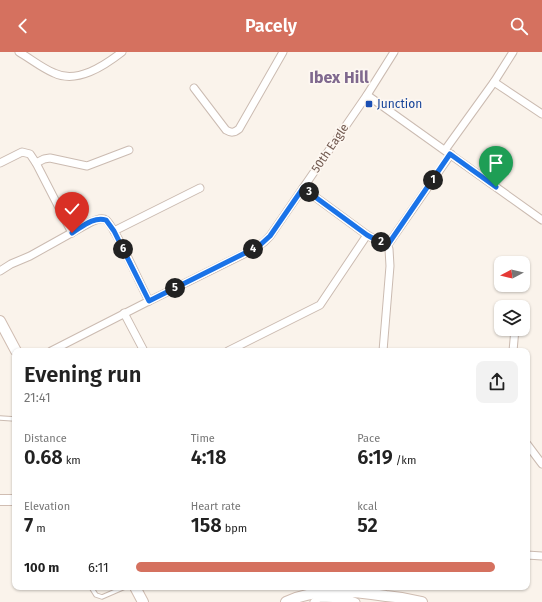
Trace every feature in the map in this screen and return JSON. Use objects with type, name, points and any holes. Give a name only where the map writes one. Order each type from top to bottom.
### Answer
[{"type":"main road","points":[[0,320],[14,348]]},
{"type":"main road","points":[[0,500],[12,500]]},
{"type":"main road","points":[[137,590],[143,602]]},
{"type":"main road","points":[[286,602],[308,594],[351,590],[422,602]]},
{"type":"street","points":[[20,52],[55,74],[68,77],[82,75],[98,68],[122,52]]},
{"type":"street","points":[[194,88],[226,130],[235,132],[239,129],[283,52]]},
{"type":"street","name":"50th Eagle","points":[[58,348],[259,246],[270,236],[394,52]]},
{"type":"street","points":[[387,246],[513,52]]},
{"type":"street","points":[[494,82],[542,114]]},
{"type":"street","points":[[367,94],[542,220]]},
{"type":"street","points":[[36,163],[50,158],[87,166],[129,150]]},
{"type":"street","points":[[0,163],[22,152],[30,154],[72,233]]},
{"type":"street","points":[[114,231],[200,188]]},
{"type":"street","points":[[303,188],[367,235],[387,246],[390,252],[390,258],[383,348]]},
{"type":"street","points":[[0,272],[11,264],[30,256],[91,222],[102,218],[106,220],[114,231],[149,301]]},
{"type":"street","points":[[234,348],[320,305],[367,235]]},
{"type":"street","points":[[124,314],[142,348]]},
{"type":"street","points":[[513,348],[514,336]]},
{"type":"street","points":[[530,448],[542,464]]},
{"type":"street","points":[[530,555],[542,556]]},
{"type":"street","points":[[314,602],[319,598],[348,599],[356,602]]},
{"type":"lane","points":[[0,418],[12,419]]},
{"type":"lane","points":[[93,590],[96,595],[102,597],[118,590]]},
{"type":"place","name":"Junction","points":[[369,104]]},
{"type":"district","name":"Ibex Hill","points":[[339,77]]},
{"type":"route","points":[[72,233],[96,219],[102,218],[106,220],[114,231],[149,301],[259,246],[270,236],[303,188],[367,235],[387,246],[450,154],[496,187]]}]
